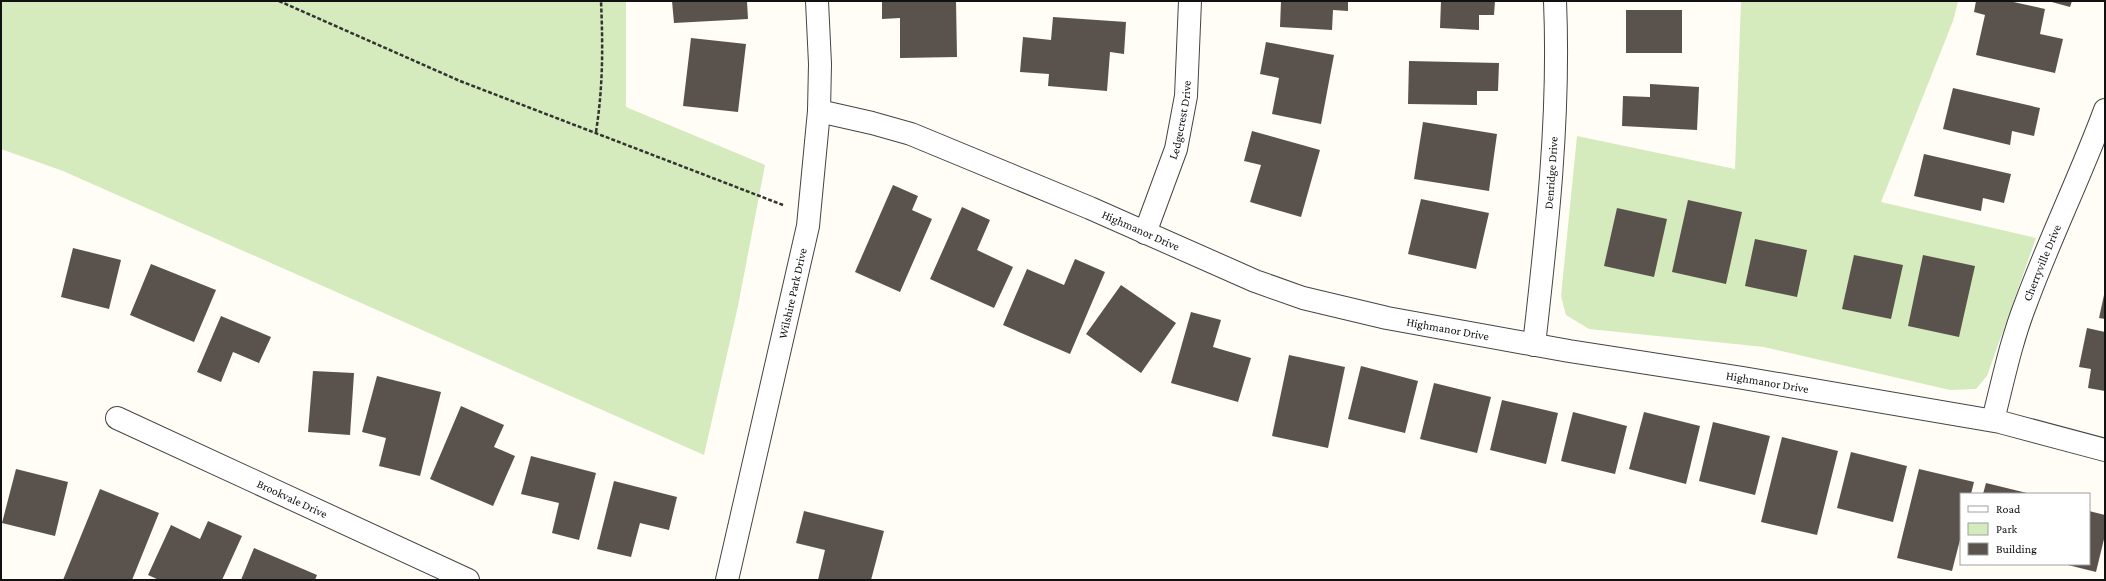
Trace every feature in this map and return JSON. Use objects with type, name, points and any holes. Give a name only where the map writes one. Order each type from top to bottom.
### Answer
[{"type":"street","name":"Wilshire Park Drive","points":[[727,580],[792,302],[809,215],[819,112],[820,64],[816,1]]},
{"type":"street","name":"Ledgecrest Drive","points":[[1145,233],[1176,149],[1186,96],[1190,1]]},
{"type":"street","name":"Denridge Drive","points":[[1534,345],[1545,244],[1552,155],[1556,41],[1555,1]]},
{"type":"street","name":"Cherryville Drive","points":[[1993,420],[2014,337],[2105,110]]},
{"type":"street","name":"Highmanor Drive","points":[[819,112],[872,123],[911,134],[1090,208],[1255,281],[1303,298],[1387,318],[1534,345],[1993,420],[2105,450]]},
{"type":"street","name":"Brookvale Drive","points":[[117,418],[468,580]]},
{"type":"path","points":[[279,1],[460,81],[809,215]]},
{"type":"path","points":[[596,132],[602,97],[603,65],[601,1]]},
{"type":"green space","points":[[1,1],[626,1],[626,107],[765,165],[738,306],[704,455],[63,171],[1,149]]},
{"type":"green space","points":[[1741,1],[1958,1],[1953,21],[1881,202],[2036,238],[1987,376],[1976,389],[1950,390],[1764,347],[1589,329],[1566,315],[1561,296],[1577,136],[1735,169]]},
{"type":"building","points":[[672,1],[747,1],[748,19],[674,23]]},
{"type":"building","points":[[882,1],[956,1],[957,57],[900,58],[900,18],[882,19]]},
{"type":"building","points":[[1281,1],[1348,1],[1348,11],[1333,10],[1332,30],[1280,27]]},
{"type":"building","points":[[1441,1],[1495,1],[1494,15],[1479,15],[1479,30],[1440,28]]},
{"type":"building","points":[[1976,1],[2009,1],[2045,9],[2040,34],[2063,39],[2055,73],[1976,55],[1985,15],[1974,12]]},
{"type":"building","points":[[2048,1],[2072,1],[2070,7]]},
{"type":"building","points":[[1626,10],[1682,10],[1682,53],[1626,53]]},
{"type":"building","points":[[1053,17],[1126,22],[1124,54],[1110,52],[1107,91],[1048,86],[1049,74],[1020,72],[1023,37],[1051,40]]},
{"type":"building","points":[[691,38],[746,44],[738,112],[683,106]]},
{"type":"building","points":[[1266,42],[1334,55],[1321,124],[1272,114],[1279,78],[1260,74]]},
{"type":"building","points":[[1409,61],[1499,63],[1498,91],[1477,91],[1477,105],[1408,104]]},
{"type":"building","points":[[1650,84],[1699,87],[1697,130],[1622,126],[1623,96],[1650,97]]},
{"type":"building","points":[[1953,88],[2040,108],[2034,136],[2012,131],[2010,145],[1943,129]]},
{"type":"building","points":[[1423,122],[1497,134],[1489,191],[1414,179]]},
{"type":"building","points":[[1252,131],[1320,150],[1301,217],[1250,202],[1261,165],[1244,161]]},
{"type":"building","points":[[1924,154],[2011,174],[2004,203],[1983,198],[1981,211],[1914,196]]},
{"type":"building","points":[[893,185],[918,196],[912,210],[932,219],[900,292],[855,272]]},
{"type":"building","points":[[1421,199],[1489,213],[1476,269],[1408,254]]},
{"type":"building","points":[[1688,200],[1742,212],[1726,284],[1672,272]]},
{"type":"building","points":[[962,207],[990,220],[977,250],[1013,267],[994,308],[930,279]]},
{"type":"building","points":[[1617,208],[1667,219],[1654,277],[1604,266]]},
{"type":"building","points":[[1755,239],[1807,250],[1797,297],[1745,286]]},
{"type":"building","points":[[73,248],[121,260],[109,309],[61,297]]},
{"type":"building","points":[[1854,255],[1903,265],[1891,319],[1842,309]]},
{"type":"building","points":[[1923,255],[1975,266],[1959,337],[1908,326]]},
{"type":"building","points":[[1075,259],[1105,272],[1070,354],[1003,325],[1027,269],[1064,285]]},
{"type":"building","points":[[151,264],[216,290],[194,342],[130,315]]},
{"type":"building","points":[[1121,285],[1176,323],[1141,373],[1086,334]]},
{"type":"building","points":[[2105,295],[2105,319],[2099,318]]},
{"type":"building","points":[[1191,312],[1221,320],[1213,347],[1251,358],[1238,402],[1171,383]]},
{"type":"building","points":[[221,316],[271,337],[259,363],[233,352],[221,382],[197,372]]},
{"type":"building","points":[[2087,328],[2105,332],[2105,391],[2088,388],[2091,369],[2079,367]]},
{"type":"building","points":[[1289,355],[1345,367],[1328,448],[1272,436]]},
{"type":"building","points":[[1361,366],[1418,381],[1405,433],[1348,419]]},
{"type":"building","points":[[313,371],[354,373],[350,435],[308,432]]},
{"type":"building","points":[[377,376],[441,392],[420,476],[379,466],[386,438],[362,432]]},
{"type":"building","points":[[1434,383],[1491,397],[1477,453],[1420,439]]},
{"type":"building","points":[[1502,400],[1558,413],[1546,464],[1490,450]]},
{"type":"building","points":[[461,406],[504,425],[494,447],[515,456],[493,506],[430,479]]},
{"type":"building","points":[[1573,412],[1627,426],[1615,474],[1561,461]]},
{"type":"building","points":[[1644,412],[1700,426],[1686,484],[1629,469]]},
{"type":"building","points":[[1713,422],[1770,436],[1755,495],[1699,481]]},
{"type":"building","points":[[1782,437],[1838,451],[1817,535],[1761,522]]},
{"type":"building","points":[[1851,452],[1907,466],[1893,522],[1837,508]]},
{"type":"building","points":[[531,456],[596,473],[579,540],[552,533],[559,503],[521,494]]},
{"type":"building","points":[[16,469],[68,482],[55,536],[2,523]]},
{"type":"building","points":[[1919,469],[1974,482],[1971,493],[1960,493],[1960,540],[1952,571],[1897,558]]},
{"type":"building","points":[[614,481],[677,497],[669,530],[640,523],[631,557],[597,549]]},
{"type":"building","points":[[1986,483],[2027,493],[1983,493]]},
{"type":"building","points":[[100,489],[159,513],[132,580],[63,580]]},
{"type":"building","points":[[804,511],[884,531],[871,580],[818,580],[825,550],[796,543]]},
{"type":"building","points":[[2090,511],[2105,515],[2105,535],[2096,572],[2068,565],[2090,565]]},
{"type":"building","points":[[208,521],[242,536],[222,580],[159,580],[148,575],[171,525],[200,539]]},
{"type":"building","points":[[254,548],[317,575],[315,580],[241,580]]}]
